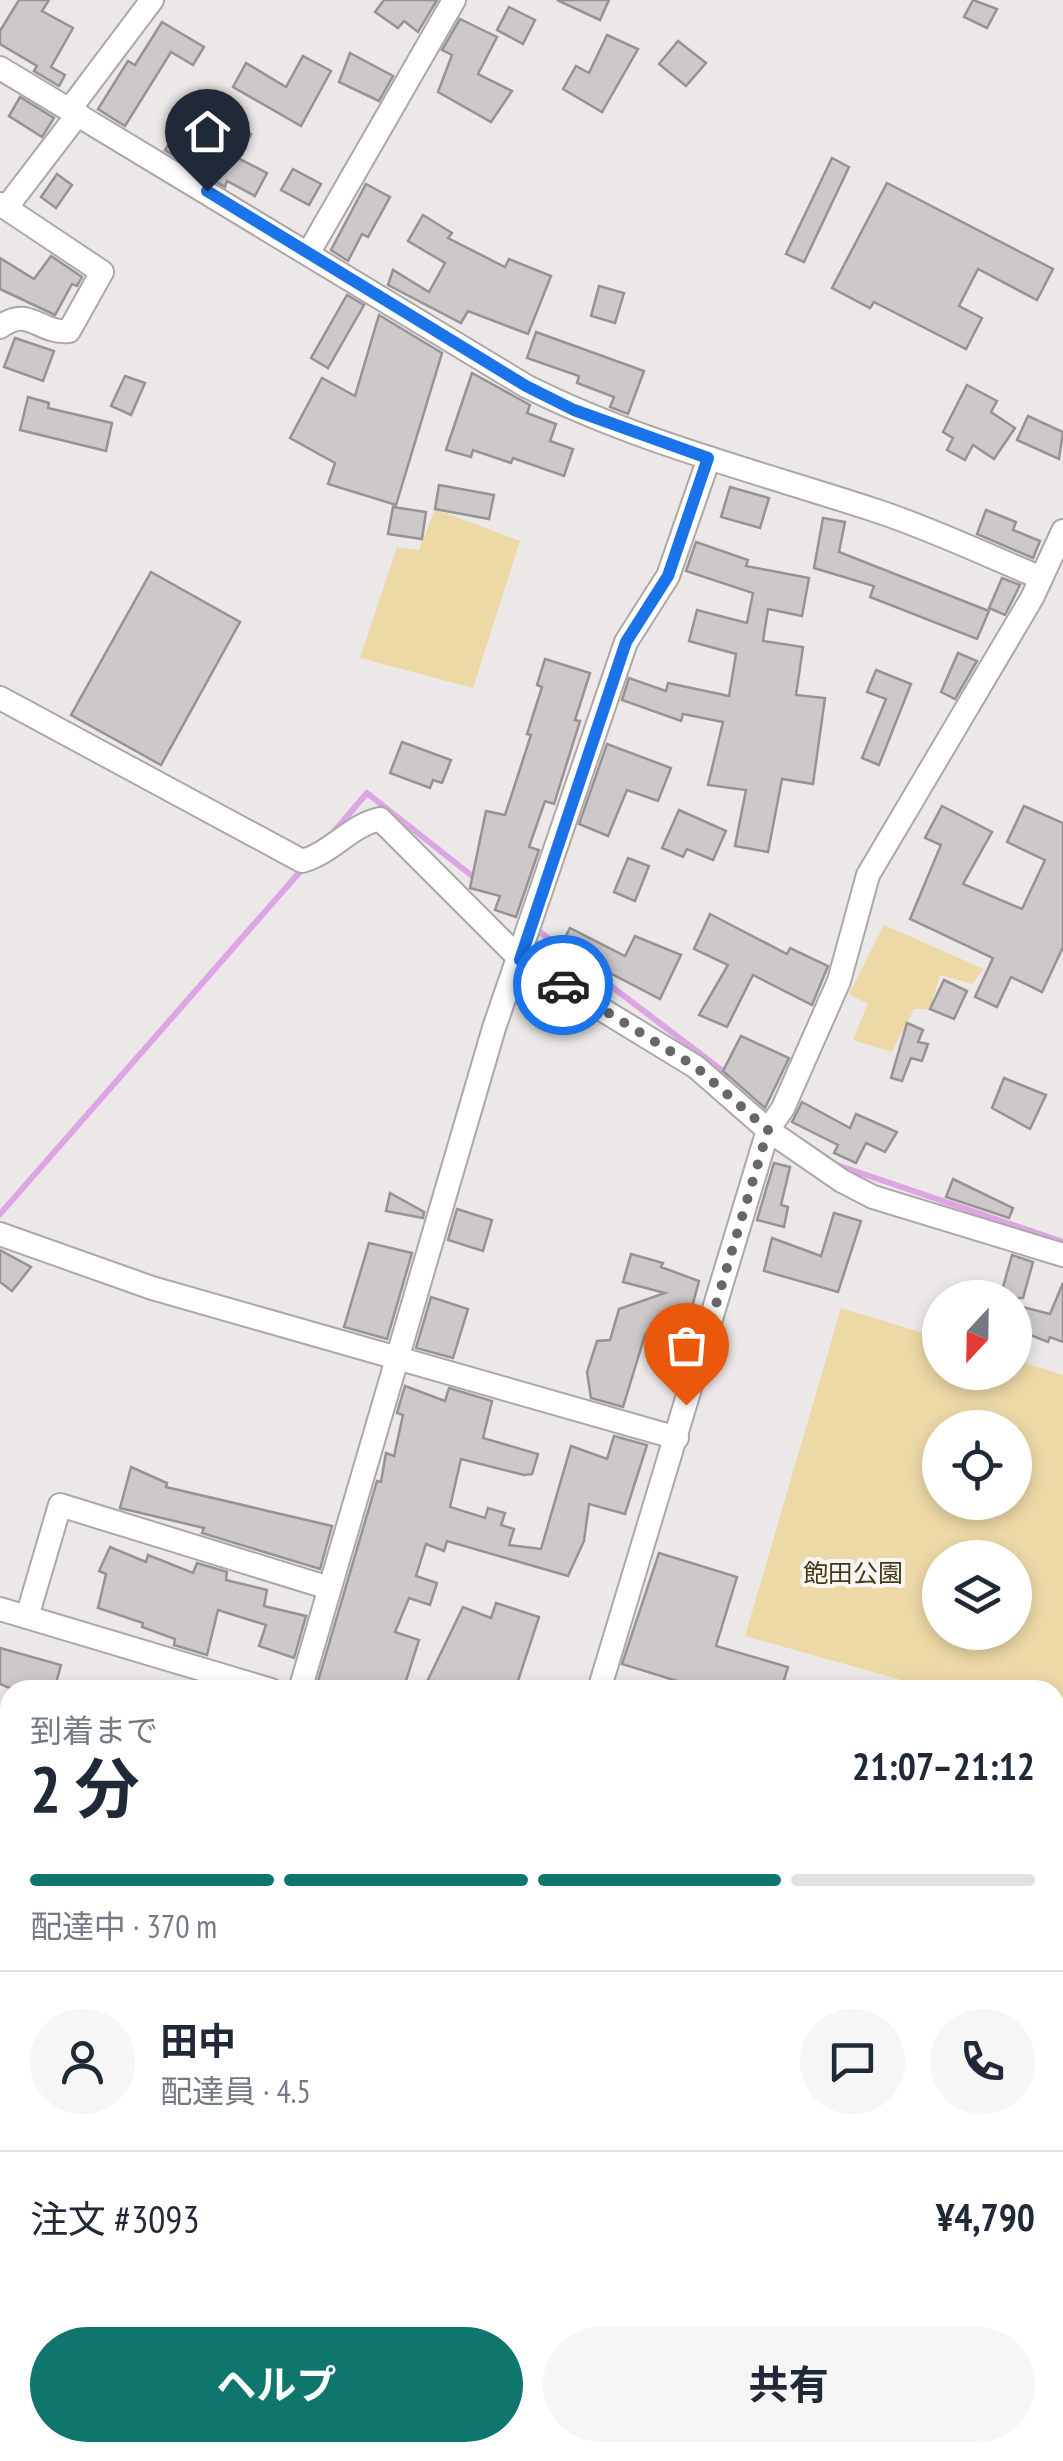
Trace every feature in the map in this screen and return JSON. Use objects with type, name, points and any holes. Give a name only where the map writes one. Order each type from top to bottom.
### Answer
[{"type":"street","points":[[0,327],[13,318],[24,318],[58,332],[69,330],[102,272],[3,206],[152,0]]},
{"type":"street","points":[[309,252],[454,0]]},
{"type":"street","points":[[0,68],[526,386],[574,410],[708,458],[879,512],[1039,577]]},
{"type":"street","points":[[303,1680],[494,1028],[626,642],[668,576],[708,458]]},
{"type":"street","points":[[602,1680],[768,1130],[783,1108],[839,981],[868,875],[1032,598],[1063,531]]},
{"type":"street","points":[[0,698],[302,861],[319,856],[358,824],[380,819],[520,960],[696,1067],[768,1130],[873,1196],[1063,1256]]},
{"type":"street","points":[[0,1234],[152,1288],[677,1438]]},
{"type":"street","points":[[27,1617],[60,1505],[329,1588]]},
{"type":"street","points":[[0,1609],[238,1680]]},
{"type":"green space","points":[[435,509],[520,541],[473,688],[360,658],[397,547],[419,550]]},
{"type":"green space","points":[[884,925],[984,969],[972,984],[940,975],[930,1009],[914,1009],[892,1052],[853,1040],[868,1004],[849,994]]},
{"type":"green space","name":"飽田公園","points":[[841,1308],[922,1333],[922,1390],[1032,1390],[1032,1365],[1063,1375],[1063,1680],[901,1680],[745,1636]]},
{"type":"building","points":[[19,0],[49,0],[42,11],[73,28],[51,67],[65,75],[59,86],[34,71],[37,66],[0,44],[0,31]]},
{"type":"building","points":[[384,0],[437,0],[418,32],[404,21],[398,28],[375,12]]},
{"type":"building","points":[[557,0],[609,0],[600,20]]},
{"type":"building","points":[[973,0],[997,9],[987,28],[964,17]]},
{"type":"building","points":[[509,7],[535,20],[523,44],[497,30]]},
{"type":"building","points":[[460,19],[497,37],[478,74],[512,91],[491,122],[438,92],[452,55],[442,50]]},
{"type":"building","points":[[162,22],[204,47],[193,65],[171,52],[125,126],[98,109],[128,61],[135,65]]},
{"type":"building","points":[[607,35],[638,49],[602,112],[563,89],[576,66],[589,73]]},
{"type":"building","points":[[678,41],[706,63],[686,86],[659,64]]},
{"type":"building","points":[[350,53],[393,76],[379,101],[339,82]]},
{"type":"building","points":[[303,56],[331,71],[301,126],[233,87],[246,63],[286,87]]},
{"type":"building","points":[[20,97],[54,118],[42,137],[9,116]]},
{"type":"building","points":[[194,104],[251,134],[238,158],[267,173],[255,196],[227,181],[225,187],[165,150]]},
{"type":"building","points":[[832,158],[849,167],[804,262],[786,254]]},
{"type":"building","points":[[293,169],[321,184],[309,205],[281,190]]},
{"type":"building","points":[[57,174],[72,185],[56,208],[41,197]]},
{"type":"building","points":[[887,183],[1053,269],[1037,300],[978,269],[959,306],[982,318],[966,349],[874,302],[870,308],[832,288]]},
{"type":"building","points":[[366,184],[390,197],[368,237],[362,234],[348,261],[331,250]]},
{"type":"building","points":[[423,215],[452,233],[448,238],[505,267],[509,259],[551,276],[528,334],[468,311],[461,323],[388,285],[393,270],[429,292],[445,263],[408,241]]},
{"type":"building","points":[[51,256],[82,277],[77,286],[72,284],[55,315],[0,289],[0,258],[34,279]]},
{"type":"building","points":[[599,286],[624,293],[615,323],[591,316]]},
{"type":"building","points":[[347,295],[364,305],[328,368],[311,358]]},
{"type":"building","points":[[379,315],[442,353],[396,505],[328,484],[335,463],[290,438],[322,378],[355,396]]},
{"type":"building","points":[[536,332],[644,371],[628,414],[610,407],[614,397],[577,383],[579,376],[527,358]]},
{"type":"building","points":[[15,338],[54,351],[43,381],[4,367]]},
{"type":"building","points":[[472,373],[530,405],[527,413],[556,424],[550,441],[573,449],[564,476],[513,458],[511,463],[473,450],[471,457],[446,450]]},
{"type":"building","points":[[125,376],[145,383],[131,415],[111,406]]},
{"type":"building","points":[[967,385],[997,401],[991,412],[1015,428],[994,459],[973,445],[965,460],[947,450],[953,438],[943,432]]},
{"type":"building","points":[[28,397],[49,403],[48,408],[112,423],[106,451],[20,430]]},
{"type":"building","points":[[1028,416],[1063,432],[1059,459],[1017,440]]},
{"type":"building","points":[[439,485],[494,495],[489,519],[435,509]]},
{"type":"building","points":[[730,487],[769,498],[760,528],[721,517]]},
{"type":"building","points":[[393,507],[426,512],[422,539],[388,534]]},
{"type":"building","points":[[986,510],[1016,522],[1013,530],[1040,541],[1033,558],[977,534]]},
{"type":"building","points":[[823,518],[845,522],[839,552],[989,611],[977,639],[870,597],[874,586],[814,568]]},
{"type":"building","points":[[696,542],[748,560],[746,566],[809,578],[802,616],[768,609],[763,641],[803,647],[796,695],[825,698],[813,784],[782,779],[768,852],[735,846],[746,790],[708,785],[723,722],[683,714],[681,721],[622,700],[629,678],[666,691],[668,683],[729,696],[736,654],[689,641],[697,610],[747,623],[753,593],[686,571]]},
{"type":"building","points":[[151,572],[240,622],[161,765],[71,715]]},
{"type":"building","points":[[1002,578],[1020,585],[1005,615],[989,608]]},
{"type":"building","points":[[958,653],[977,661],[955,699],[941,692]]},
{"type":"building","points":[[545,659],[590,673],[575,720],[580,721],[554,804],[545,801],[529,847],[539,850],[516,917],[495,910],[500,896],[470,888],[486,811],[505,815],[531,735],[527,734],[542,687],[537,685]]},
{"type":"building","points":[[876,670],[911,684],[879,765],[862,758],[886,699],[867,692]]},
{"type":"building","points":[[402,742],[451,760],[442,783],[433,780],[430,788],[390,773]]},
{"type":"building","points":[[607,744],[671,768],[658,801],[627,790],[608,836],[579,824]]},
{"type":"building","points":[[942,806],[992,832],[963,884],[1022,909],[1045,860],[1007,842],[1024,806],[1063,823],[1063,947],[1042,992],[1011,977],[997,1007],[975,997],[993,958],[910,919],[941,845],[925,838]]},
{"type":"building","points":[[679,810],[726,831],[713,860],[687,849],[683,857],[662,848]]},
{"type":"building","points":[[628,858],[649,866],[635,901],[614,892]]},
{"type":"building","points":[[710,914],[787,954],[790,948],[828,966],[812,1005],[753,975],[727,1027],[699,1015],[728,965],[694,949]]},
{"type":"building","points":[[570,928],[625,956],[635,936],[681,955],[660,999],[560,947]]},
{"type":"building","points":[[944,980],[967,991],[954,1019],[930,1009]]},
{"type":"building","points":[[907,1023],[923,1030],[918,1042],[928,1044],[922,1061],[911,1058],[902,1081],[891,1078]]},
{"type":"building","points":[[741,1036],[789,1058],[765,1108],[723,1071]]},
{"type":"building","points":[[1004,1078],[1046,1095],[1030,1129],[992,1108]]},
{"type":"building","points":[[802,1102],[850,1128],[856,1114],[897,1132],[885,1152],[866,1143],[856,1163],[834,1153],[838,1145],[792,1122]]},
{"type":"building","points":[[774,1163],[790,1167],[781,1205],[788,1207],[784,1227],[757,1220]]},
{"type":"building","points":[[953,1179],[1013,1208],[1009,1218],[946,1197]]},
{"type":"building","points":[[390,1193],[424,1212],[423,1218],[386,1211]]},
{"type":"building","points":[[457,1209],[492,1220],[483,1251],[448,1240]]},
{"type":"building","points":[[834,1213],[861,1221],[838,1292],[764,1271],[772,1238],[821,1256]]},
{"type":"building","points":[[369,1243],[412,1253],[387,1339],[344,1327]]},
{"type":"building","points":[[0,1250],[31,1267],[12,1291],[0,1282]]},
{"type":"building","points":[[631,1254],[663,1263],[661,1267],[699,1281],[686,1329],[659,1319],[645,1335],[623,1407],[591,1398],[587,1372],[597,1341],[610,1340],[619,1309],[665,1293],[623,1282]]},
{"type":"building","points":[[1012,1255],[1033,1262],[1028,1280],[1005,1280]]},
{"type":"building","points":[[1063,1283],[1063,1342],[1032,1336],[1032,1309],[1050,1314]]},
{"type":"building","points":[[431,1297],[468,1309],[453,1358],[416,1348]]},
{"type":"building","points":[[405,1386],[445,1401],[449,1388],[492,1401],[483,1438],[538,1454],[532,1474],[524,1475],[461,1459],[450,1507],[485,1518],[488,1508],[505,1513],[501,1525],[514,1529],[509,1545],[541,1549],[571,1446],[607,1459],[614,1436],[647,1445],[625,1514],[589,1504],[584,1541],[568,1576],[447,1541],[444,1551],[426,1544],[416,1576],[437,1583],[430,1605],[409,1598],[395,1632],[419,1640],[406,1680],[318,1680],[377,1481],[381,1482],[386,1453],[394,1456],[403,1415],[397,1413]]},
{"type":"building","points":[[131,1467],[167,1483],[166,1487],[332,1526],[320,1569],[202,1533],[204,1528],[120,1508]]},
{"type":"building","points":[[110,1547],[146,1562],[148,1555],[193,1573],[197,1563],[227,1572],[226,1580],[267,1590],[264,1606],[306,1616],[294,1658],[259,1646],[266,1625],[218,1610],[207,1655],[174,1645],[175,1639],[142,1627],[143,1623],[98,1608],[106,1574],[99,1571]]},
{"type":"building","points":[[659,1553],[737,1577],[716,1646],[788,1667],[784,1680],[674,1680],[622,1664]]},
{"type":"building","points":[[496,1603],[539,1617],[518,1680],[428,1680],[463,1607],[491,1618]]},
{"type":"building","points":[[0,1648],[61,1665],[57,1680],[0,1680]]},
{"type":"waterway","points":[[332,834],[367,793],[476,879]]},
{"type":"waterway","points":[[0,1214],[305,866]]},
{"type":"waterway","points":[[536,929],[728,1075]]},
{"type":"waterway","points":[[804,1143],[827,1158]]},
{"type":"waterway","points":[[837,1165],[1063,1242]]},
{"type":"way so far","points":[[563,985],[696,1067],[768,1130],[686,1405]]},
{"type":"route","points":[[207,191],[526,386],[574,410],[708,458],[668,576],[626,642],[520,960],[563,985]]}]
